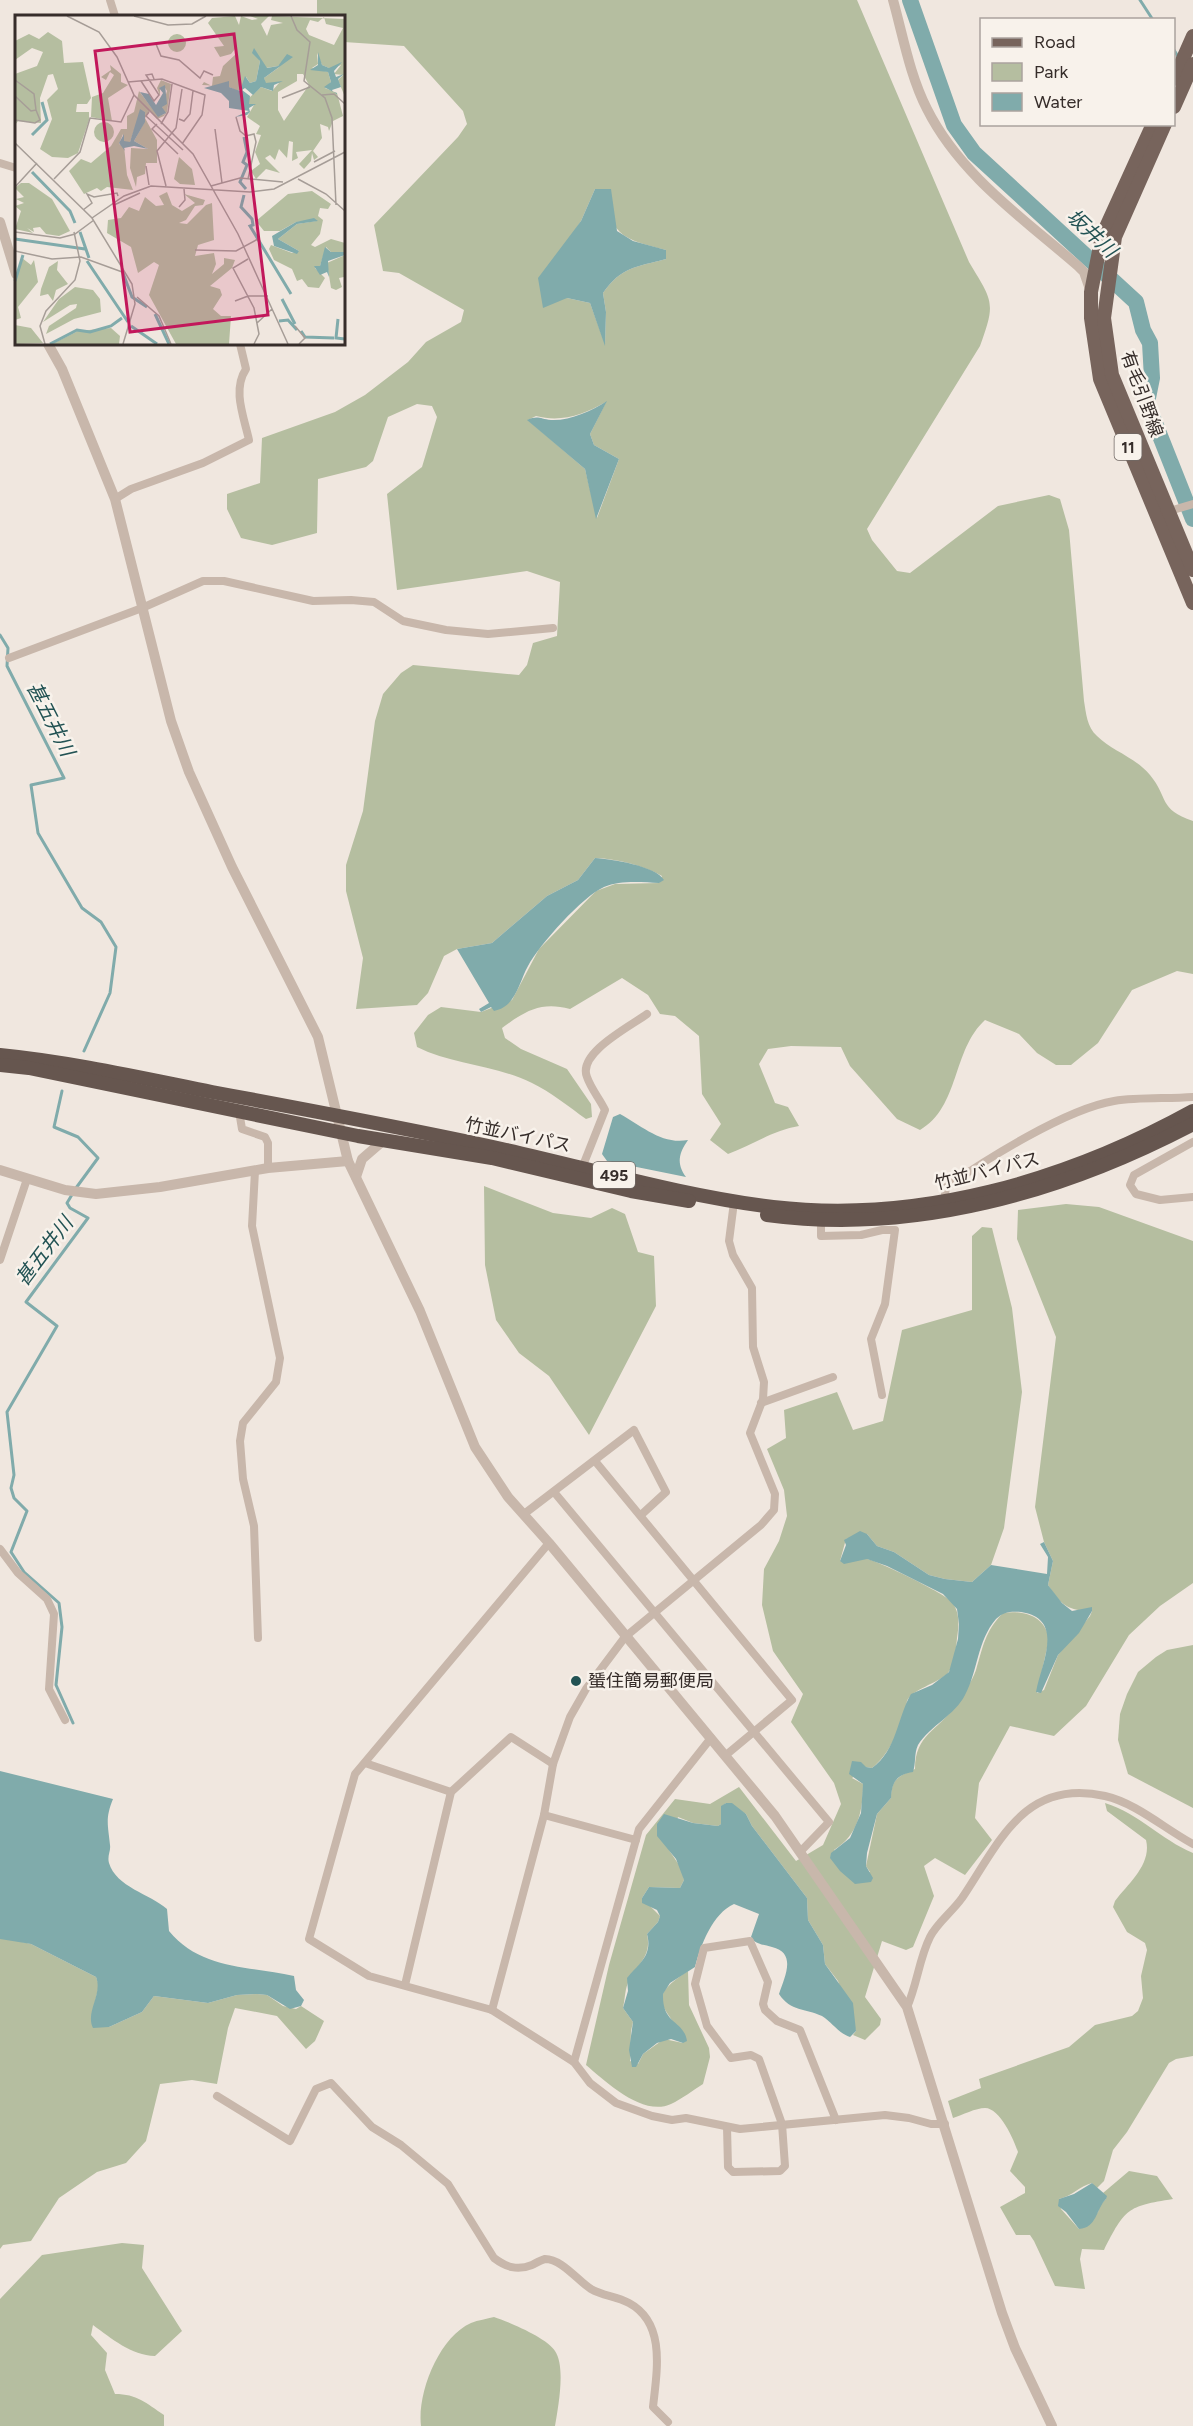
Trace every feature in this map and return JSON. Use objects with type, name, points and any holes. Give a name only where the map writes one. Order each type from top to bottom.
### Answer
[{"type":"highway","name":"竹並バイパス","points":[[0,1055],[93,1069],[338,1117],[582,1168],[733,1206],[821,1209],[903,1207],[944,1202],[1019,1184],[1097,1157],[1156,1131],[1193,1111]]},
{"type":"highway","name":"竹並バイパス","points":[[0,1065],[97,1081],[340,1132],[492,1158],[733,1206],[821,1220],[903,1217],[985,1205],[1098,1167],[1193,1124]]},
{"type":"main road","points":[[1175,75],[1193,36]]},
{"type":"main road","points":[[1175,103],[1193,64]]},
{"type":"main road","name":"有毛引野線","points":[[1152,126],[1105,250],[1096,290],[1112,375],[1193,570]]},
{"type":"main road","name":"有毛引野線","points":[[1105,250],[1164,126]]},
{"type":"main road","name":"有毛引野線","points":[[1168,512],[1193,603]]},
{"type":"street","points":[[110,0],[115,15]]},
{"type":"street","points":[[893,0],[927,109],[947,140],[969,171],[1078,266],[1096,290]]},
{"type":"street","points":[[0,163],[15,168]]},
{"type":"street","points":[[0,222],[15,271]]},
{"type":"street","points":[[49,345],[62,369],[115,499],[171,721],[189,772],[232,867],[318,1037],[348,1161],[420,1311],[475,1447],[508,1497],[525,1514],[726,1755],[801,1851],[908,2007],[1002,2313],[1015,2348],[1052,2426]]},
{"type":"street","points":[[115,499],[131,489],[203,464],[249,440],[238,390],[239,380],[246,369],[240,345]]},
{"type":"street","points":[[1168,512],[1193,504]]},
{"type":"street","points":[[9,658],[142,608],[203,580],[224,581],[313,601],[374,602],[403,621],[446,630],[488,634],[553,628]]},
{"type":"street","points":[[582,1168],[605,1110],[586,1075],[586,1065],[593,1052],[647,1014]]},
{"type":"street","points":[[944,1202],[946,1187],[979,1164],[1087,1110],[1114,1101],[1193,1097]]},
{"type":"street","points":[[239,1111],[242,1129],[265,1137],[268,1143],[268,1168]]},
{"type":"street","points":[[356,1177],[362,1159],[384,1140]]},
{"type":"street","points":[[1193,1142],[1134,1175],[1130,1185],[1136,1194],[1160,1200],[1193,1197]]},
{"type":"street","points":[[0,1170],[65,1190],[96,1194],[160,1187],[268,1168],[348,1161]]},
{"type":"street","points":[[255,1171],[252,1226],[280,1358],[276,1382],[243,1423],[240,1441],[243,1479],[254,1526],[258,1638]]},
{"type":"street","points":[[0,1260],[27,1179]]},
{"type":"street","points":[[492,2010],[544,1815],[553,1764],[570,1717],[586,1689],[626,1637],[693,1579],[761,1525],[774,1510],[775,1494],[750,1433],[761,1403],[764,1382],[753,1347],[752,1288],[733,1255],[729,1240],[733,1206]]},
{"type":"street","points":[[821,1220],[821,1236],[861,1235],[882,1230],[895,1230],[885,1304],[871,1339],[882,1395]]},
{"type":"street","points":[[761,1403],[833,1377]]},
{"type":"street","points":[[525,1514],[634,1430],[666,1492],[640,1515]]},
{"type":"street","points":[[595,1461],[792,1700],[726,1755]]},
{"type":"street","points":[[555,1492],[829,1822],[801,1851]]},
{"type":"street","points":[[549,1544],[355,1774],[309,1939],[369,1976],[492,2010],[574,2062],[590,2083],[616,2103],[652,2116],[672,2120],[686,2118],[727,2127],[755,2129],[782,2124],[885,2115],[931,2124],[945,2124]]},
{"type":"street","points":[[0,1549],[18,1573],[47,1599],[54,1614],[49,1689],[65,1720]]},
{"type":"street","points":[[405,1985],[451,1792],[511,1737],[553,1764]]},
{"type":"street","points":[[574,2062],[639,1829],[711,1738]]},
{"type":"street","points":[[365,1763],[451,1792]]},
{"type":"street","points":[[908,2007],[930,1936],[958,1903],[1010,1826],[1026,1809],[1044,1799],[1062,1795],[1104,1796],[1142,1814],[1193,1844]]},
{"type":"street","points":[[544,1815],[636,1840]]},
{"type":"street","points":[[727,2127],[728,2167],[733,2172],[780,2171],[785,2166],[782,2124],[759,2059],[751,2055],[731,2058],[707,2026],[695,1984],[704,1948],[750,1941],[768,1982],[763,2004],[765,2010],[777,2021],[800,2031],[836,2120]]},
{"type":"street","points":[[218,2096],[290,2141],[316,2090],[331,2083],[372,2127],[401,2145],[448,2184],[494,2258],[505,2266],[514,2268],[527,2267],[545,2259],[558,2263],[589,2288],[601,2294],[613,2295],[643,2312],[653,2326],[656,2340],[653,2407],[668,2422]]},
{"type":"green space","points":[[317,0],[857,0],[969,262],[990,302],[988,320],[980,346],[867,529],[872,540],[897,571],[910,573],[998,506],[1049,495],[1060,499],[1069,530],[1084,701],[1089,724],[1103,741],[1131,759],[1150,775],[1165,802],[1174,812],[1193,821],[1193,974],[1177,971],[1132,990],[1098,1043],[1071,1065],[1056,1065],[1037,1053],[1019,1034],[985,1020],[974,1032],[942,1107],[933,1120],[920,1130],[897,1119],[850,1066],[841,1047],[791,1046],[768,1049],[759,1064],[775,1103],[788,1107],[799,1126],[772,1134],[728,1154],[710,1140],[721,1124],[702,1094],[699,1036],[675,1016],[660,1014],[648,995],[622,978],[570,1009],[550,1006],[534,1009],[502,1028],[505,1038],[521,1049],[567,1069],[591,1104],[592,1117],[586,1119],[546,1091],[518,1077],[445,1058],[417,1047],[414,1033],[428,1015],[441,1007],[481,1012],[512,1000],[539,949],[596,891],[615,884],[659,883],[662,876],[646,869],[621,861],[595,858],[578,880],[547,896],[492,943],[457,949],[444,956],[428,993],[417,1005],[356,1009],[363,958],[346,891],[346,865],[363,811],[375,721],[383,694],[401,673],[413,665],[519,675],[527,665],[533,643],[557,636],[560,582],[527,571],[397,590],[387,494],[422,467],[437,417],[432,406],[417,404],[388,417],[373,461],[366,467],[318,479],[317,533],[272,545],[241,538],[227,509],[227,494],[260,483],[262,438],[335,412],[365,395],[408,362],[426,342],[461,322],[464,310],[399,273],[383,271],[374,225],[458,137],[467,124],[463,111],[404,46],[345,42],[345,15],[317,15]],"holes":[[[595,189],[614,225],[627,237],[666,250],[666,259],[630,269],[616,278],[603,293],[606,312],[605,344],[590,303],[567,298],[565,246],[581,221]],[[606,402],[590,434],[594,445],[619,459],[597,518],[585,469],[528,420],[536,416],[564,418]]]},
{"type":"green space","points":[[484,1186],[553,1213],[591,1218],[612,1208],[625,1214],[638,1252],[654,1256],[656,1306],[589,1435],[549,1376],[519,1353],[496,1320],[485,1265]]},
{"type":"green space","points":[[1066,1204],[1099,1207],[1193,1241],[1193,1583],[1160,1606],[1129,1635],[1086,1706],[1054,1736],[1010,1726],[979,1783],[975,1818],[992,1840],[965,1875],[935,1858],[924,1866],[934,1896],[913,1947],[906,1950],[882,1941],[865,1997],[881,2019],[880,2025],[865,2040],[853,2035],[856,2031],[838,1981],[825,1964],[823,1945],[808,1920],[807,1898],[752,1826],[746,1814],[726,1803],[721,1807],[721,1824],[718,1826],[693,1823],[678,1817],[669,1850],[683,1871],[684,1880],[680,1888],[649,1887],[642,1898],[660,1916],[658,1922],[647,1934],[646,1954],[626,1990],[623,2008],[633,2022],[630,2061],[638,2064],[643,2054],[664,2039],[683,2043],[663,2006],[662,1998],[673,1982],[688,1971],[689,2005],[709,2048],[710,2057],[703,2084],[679,2100],[660,2107],[637,2102],[625,2096],[586,2065],[609,1965],[646,1835],[675,1799],[710,1804],[739,1787],[796,1861],[823,1845],[841,1804],[834,1783],[791,1722],[803,1694],[773,1651],[762,1605],[764,1569],[779,1541],[787,1516],[784,1490],[767,1449],[786,1438],[784,1410],[837,1392],[853,1430],[883,1421],[902,1330],[972,1310],[972,1236],[982,1227],[992,1228],[1012,1308],[1022,1392],[1004,1528],[991,1565],[972,1582],[929,1575],[894,1552],[877,1546],[867,1534],[846,1539],[840,1561],[867,1559],[884,1565],[947,1598],[952,1602],[958,1615],[955,1656],[948,1673],[910,1697],[901,1726],[884,1756],[872,1768],[866,1767],[852,1778],[863,1784],[858,1822],[849,1837],[834,1850],[848,1876],[870,1872],[866,1866],[877,1814],[891,1798],[892,1787],[897,1779],[915,1769],[916,1757],[923,1740],[955,1706],[967,1688],[974,1675],[988,1633],[1003,1613],[1011,1612],[1032,1616],[1047,1631],[1049,1639],[1037,1693],[1044,1690],[1058,1655],[1090,1616],[1092,1611],[1077,1610],[1066,1606],[1048,1585],[1053,1561],[1044,1542],[1035,1507],[1056,1337],[1017,1239],[1018,1210]]},
{"type":"green space","points":[[1193,1645],[1193,1808],[1128,1774],[1118,1740],[1120,1714],[1138,1672],[1167,1650]]},
{"type":"green space","points":[[1105,1803],[1129,1813],[1170,1841],[1193,1853],[1193,2056],[1176,2059],[1169,2063],[1127,2132],[1113,2150],[1104,2181],[1096,2189],[1092,2183],[1059,2199],[1061,2209],[1079,2229],[1098,2212],[1100,2205],[1106,2199],[1103,2193],[1129,2171],[1157,2176],[1173,2199],[1146,2204],[1129,2212],[1117,2226],[1104,2250],[1082,2249],[1080,2259],[1085,2289],[1055,2286],[1030,2235],[1016,2235],[1000,2207],[1025,2193],[1025,2187],[1010,2171],[1018,2152],[1001,2119],[991,2109],[985,2108],[953,2118],[948,2101],[981,2088],[979,2079],[1069,2047],[1095,2025],[1132,2016],[1138,2011],[1143,1998],[1141,1976],[1147,1950],[1145,1943],[1127,1932],[1113,1907],[1115,1901],[1143,1865],[1147,1849],[1146,1840],[1107,1811]]},
{"type":"green space","points":[[0,1939],[31,1944],[96,1977],[99,1985],[91,2019],[109,2027],[142,2012],[154,1996],[208,2003],[237,1995],[267,1995],[283,2006],[296,2009],[301,2006],[324,2021],[315,2041],[306,2049],[277,2016],[235,2008],[228,2028],[217,2084],[192,2080],[160,2084],[146,2141],[126,2163],[97,2172],[59,2198],[31,2241],[3,2245],[0,2249]]},
{"type":"green space","points":[[122,2243],[144,2245],[142,2268],[182,2331],[155,2356],[130,2349],[93,2325],[91,2335],[107,2353],[105,2370],[115,2394],[135,2397],[146,2403],[164,2415],[164,2426],[0,2426],[0,2299],[42,2255]]},
{"type":"green space","points":[[494,2317],[536,2336],[555,2351],[561,2377],[555,2426],[421,2426],[423,2398],[440,2353],[460,2330],[474,2322]]},
{"type":"water","points":[[595,189],[611,189],[617,231],[633,241],[666,250],[666,259],[630,269],[616,278],[603,293],[606,312],[605,346],[590,303],[567,298],[543,308],[538,278],[581,221]]},
{"type":"water","points":[[607,401],[590,434],[594,445],[619,459],[596,519],[585,469],[527,420],[565,419],[587,412]]},
{"type":"water","points":[[595,858],[643,867],[664,880],[659,883],[617,883],[595,892],[562,922],[542,946],[528,966],[516,993],[507,1005],[494,1011],[491,1007],[481,1012],[479,1009],[489,1003],[457,949],[492,943],[547,896],[578,880]]},
{"type":"water","points":[[620,1114],[661,1137],[679,1141],[688,1140],[682,1149],[680,1158],[686,1177],[607,1161],[602,1154],[613,1117]]},
{"type":"water","points":[[860,1531],[867,1534],[877,1546],[894,1552],[929,1575],[972,1582],[991,1565],[1047,1574],[1048,1557],[1040,1544],[1044,1542],[1053,1561],[1048,1585],[1062,1603],[1072,1611],[1092,1607],[1092,1611],[1079,1633],[1058,1655],[1041,1693],[1036,1692],[1047,1644],[1047,1633],[1043,1624],[1035,1616],[1021,1612],[1007,1612],[996,1619],[981,1646],[973,1676],[961,1702],[923,1738],[916,1751],[913,1772],[896,1780],[891,1798],[877,1814],[866,1866],[873,1878],[871,1882],[855,1884],[840,1871],[830,1858],[831,1853],[850,1838],[861,1813],[863,1784],[849,1774],[852,1761],[861,1762],[866,1767],[872,1768],[880,1761],[892,1743],[911,1694],[932,1685],[949,1672],[958,1639],[959,1624],[957,1609],[943,1594],[887,1566],[867,1559],[844,1564],[840,1561],[846,1545],[844,1540]]},
{"type":"water","points":[[0,1771],[113,1799],[108,1817],[109,1863],[119,1878],[167,1909],[169,1931],[182,1944],[196,1953],[227,1964],[294,1976],[296,1990],[304,2000],[301,2006],[290,2009],[267,1995],[257,1994],[237,1995],[208,2003],[154,1996],[142,2012],[109,2027],[93,2028],[91,2016],[98,1983],[96,1977],[31,1944],[0,1939]]},
{"type":"water","points":[[732,1803],[746,1814],[752,1826],[807,1898],[808,1920],[823,1945],[825,1964],[853,2003],[856,2031],[850,2037],[822,2016],[793,2007],[784,2000],[779,1994],[787,1966],[784,1954],[780,1950],[754,1941],[751,1937],[759,1914],[734,1904],[726,1908],[708,1931],[695,1967],[670,1983],[663,1994],[669,2017],[682,2029],[687,2041],[683,2043],[671,2039],[657,2043],[643,2054],[636,2067],[632,2067],[629,2050],[633,2022],[623,2008],[628,1991],[627,1978],[646,1954],[647,1934],[658,1922],[660,1916],[657,1910],[642,1903],[642,1898],[649,1887],[680,1888],[684,1880],[676,1859],[657,1836],[657,1824],[664,1814],[693,1823],[718,1826],[721,1824],[721,1806]]},
{"type":"water","points":[[1092,2183],[1107,2196],[1093,2222],[1079,2229],[1066,2212],[1058,2206],[1059,2199],[1074,2194]]},
{"type":"waterway","name":"坂井川","points":[[910,0],[954,125],[974,153],[1136,302],[1143,330],[1150,343],[1152,378],[1147,403],[1193,519]]},
{"type":"waterway","points":[[1140,0],[1152,18]]},
{"type":"waterway","points":[[1175,52],[1179,58]]},
{"type":"waterway","name":"甚五井川","points":[[0,635],[8,648],[7,666],[64,778],[31,785],[38,833],[82,908],[101,922],[116,947],[110,993],[84,1051]]},
{"type":"waterway","name":"甚五井川","points":[[62,1091],[54,1127],[78,1137],[98,1158],[76,1188]]},
{"type":"waterway","name":"甚五井川","points":[[73,1193],[67,1203],[70,1208],[88,1218],[26,1302],[57,1326],[7,1412],[14,1475],[11,1488],[14,1498],[27,1511],[11,1552],[24,1572],[59,1603],[62,1627],[56,1685],[73,1723]]},
{"type":"place","name":"蜑住簡易郵便局","points":[[576,1681]]}]
